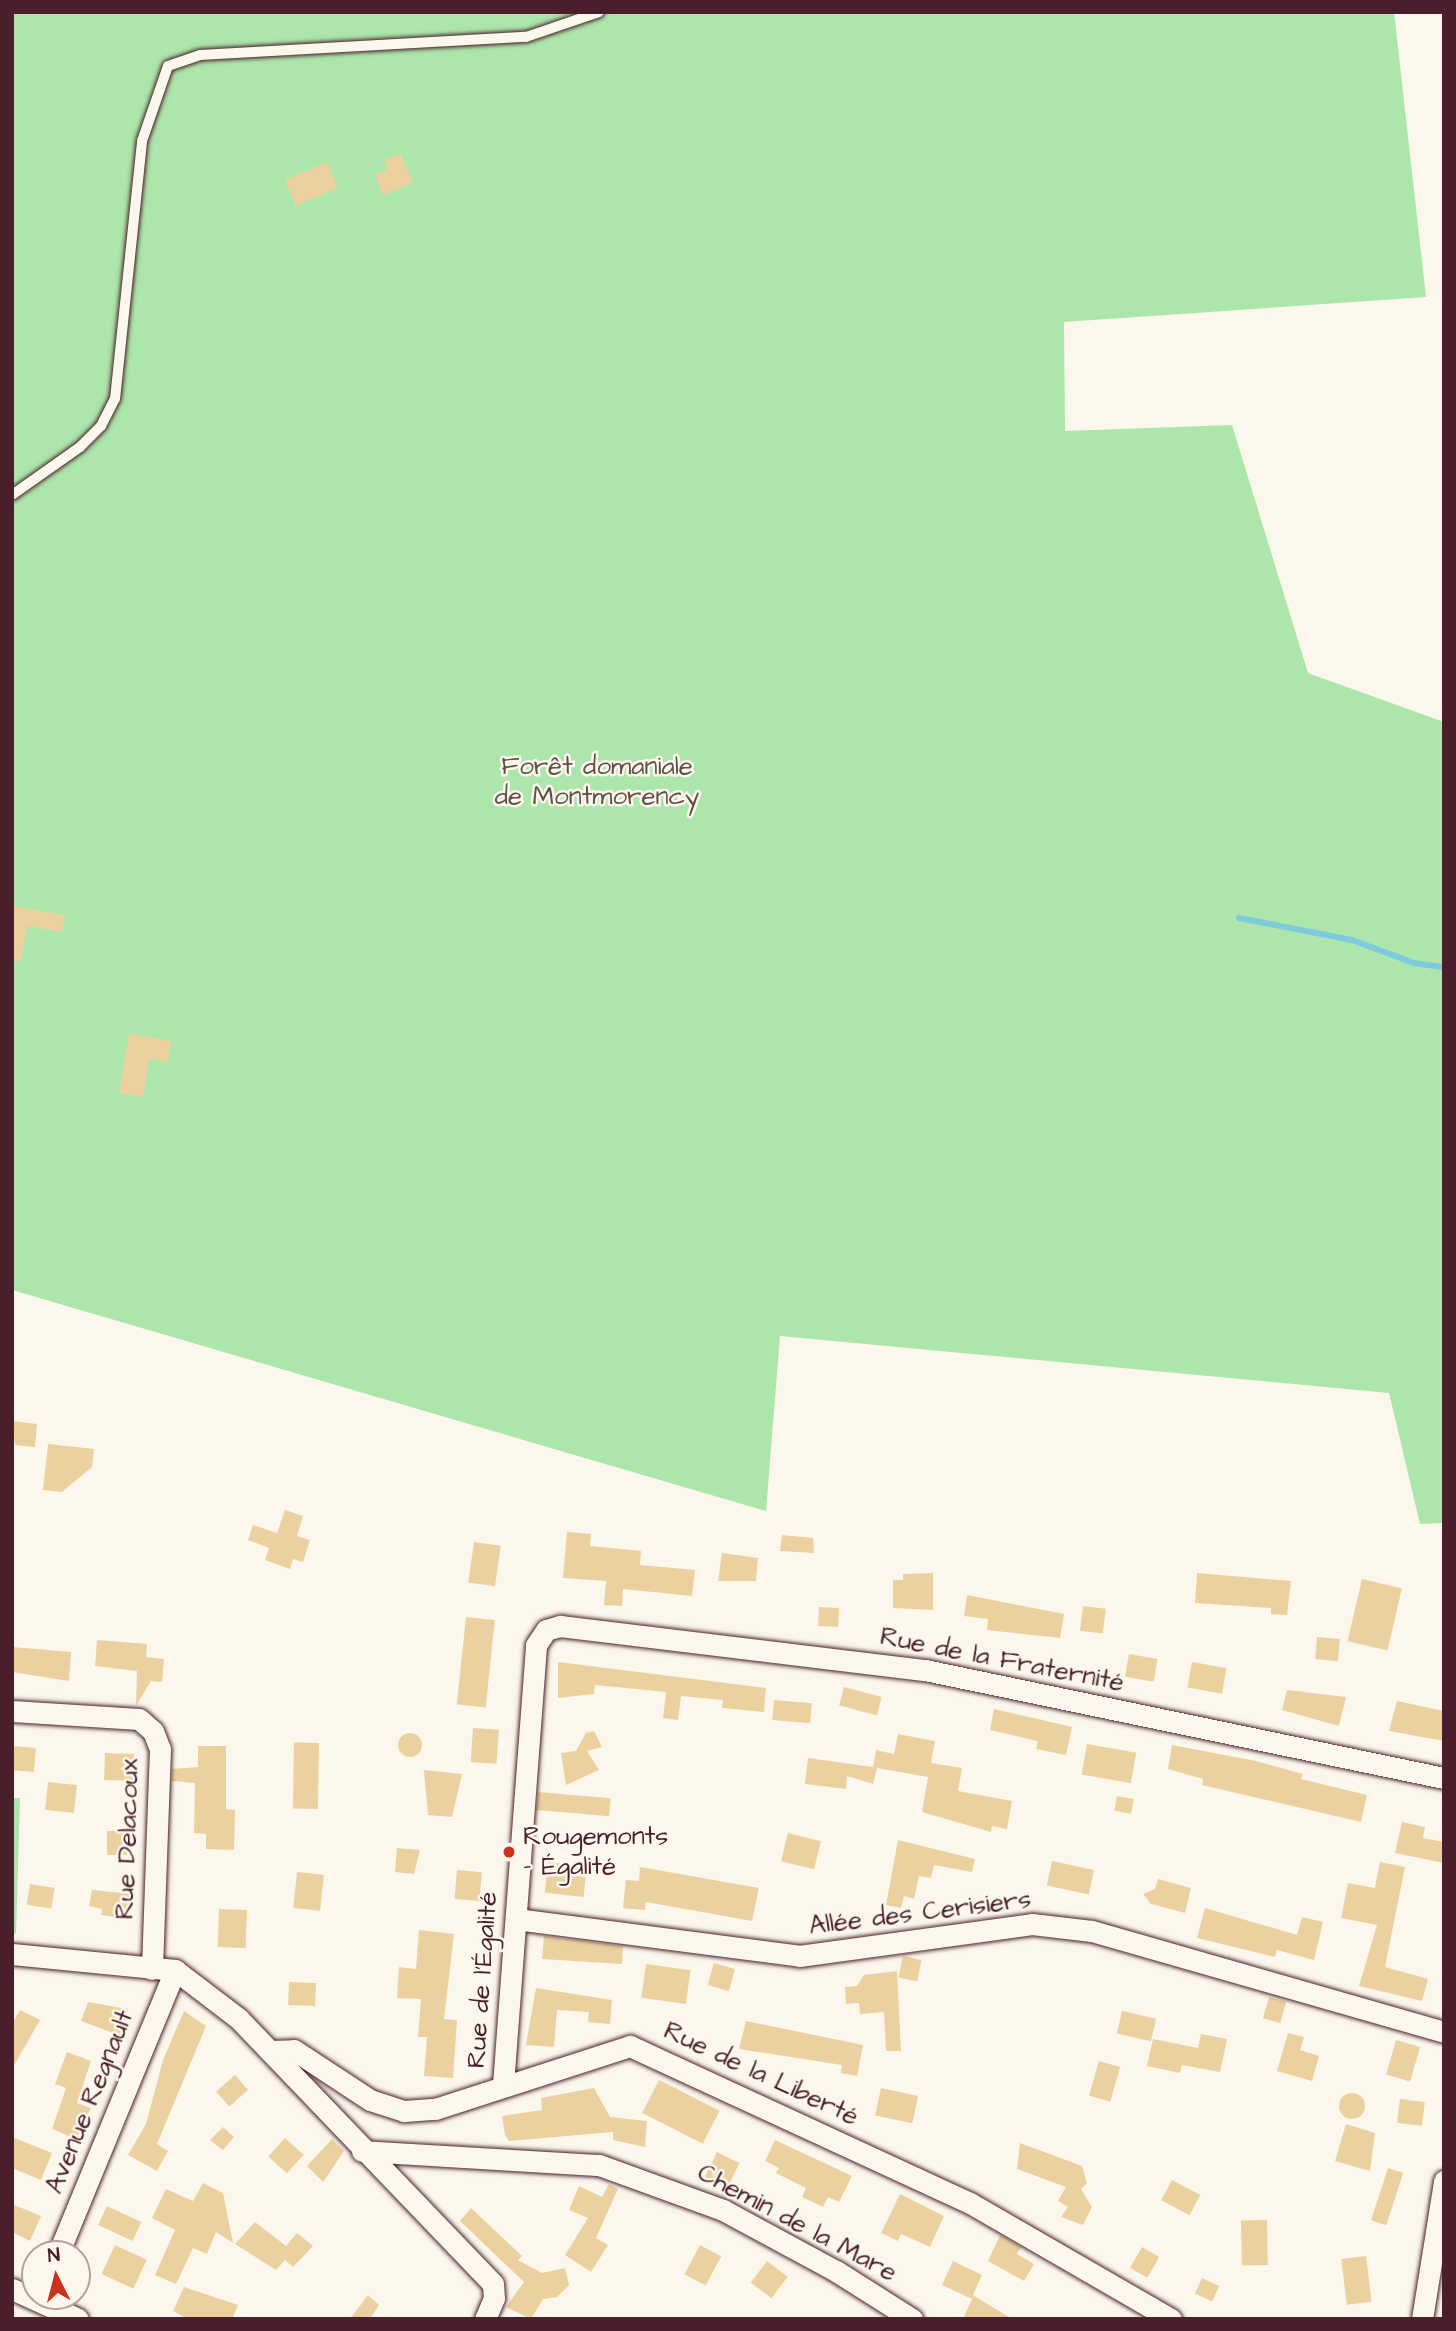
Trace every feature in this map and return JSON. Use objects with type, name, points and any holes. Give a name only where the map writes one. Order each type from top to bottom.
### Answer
[{"type":"street","name":"Rue de la Fraternité","points":[[546,1630],[560,1626],[925,1670],[1444,1778]]},
{"type":"street","name":"Rue de l'Égalité","points":[[503,2085],[536,1645],[546,1630]]},
{"type":"street","name":"Rue Delacoux","points":[[12,1711],[139,1719],[153,1731],[160,1749],[152,1969]]},
{"type":"street","name":"Allée des Cerisiers","points":[[516,1919],[799,1956],[1032,1924],[1092,1931],[1444,2032]]},
{"type":"street","points":[[12,1954],[175,1970],[270,2051],[362,2151],[493,2284],[495,2298],[485,2319]]},
{"type":"street","name":"Avenue Regnault","points":[[64,2240],[175,1970]]},
{"type":"street","name":"Rue de la Liberté","points":[[270,2051],[294,2050],[370,2100],[404,2111],[435,2109],[631,2046],[660,2056],[970,2203],[1171,2319]]},
{"type":"street","name":"Chemin de la Mare","points":[[362,2151],[438,2160],[599,2165],[723,2210],[836,2271],[912,2319]]},
{"type":"street","points":[[1422,2319],[1444,2181]]},
{"type":"street","points":[[52,2310],[78,2319]]},
{"type":"lane","points":[[12,495],[80,447],[101,426],[114,399],[142,141],[168,66],[181,57],[200,55],[526,37],[599,12]]},
{"type":"green space","name":"Forêt domaniale de Montmorency","points":[[12,12],[1394,12],[1426,297],[1064,322],[1065,431],[1232,425],[1308,673],[1444,722],[1444,1523],[1420,1524],[1389,1393],[780,1336],[766,1511],[12,1290]]},
{"type":"green space","points":[[12,1798],[20,1798],[16,1934],[12,1933]]},
{"type":"building","points":[[401,154],[413,183],[383,195],[375,175],[388,169],[384,160]]},
{"type":"building","points":[[327,162],[338,188],[296,206],[285,180]]},
{"type":"building","points":[[12,906],[65,915],[62,932],[27,926],[21,961],[12,960]]},
{"type":"building","points":[[129,1034],[171,1041],[168,1062],[149,1058],[143,1097],[119,1093]]},
{"type":"building","points":[[12,1421],[37,1424],[35,1447],[15,1445]]},
{"type":"building","points":[[48,1444],[94,1449],[92,1467],[62,1492],[43,1490]]},
{"type":"building","points":[[285,1510],[303,1516],[297,1536],[310,1540],[303,1562],[293,1559],[290,1569],[265,1560],[269,1548],[248,1540],[253,1525],[277,1533]]},
{"type":"building","points":[[567,1532],[591,1534],[590,1546],[641,1551],[640,1565],[695,1570],[692,1596],[623,1589],[622,1606],[604,1605],[606,1581],[563,1578]]},
{"type":"building","points":[[782,1535],[813,1538],[814,1553],[780,1551]]},
{"type":"building","points":[[474,1542],[501,1546],[495,1586],[468,1583]]},
{"type":"building","points":[[722,1553],[758,1558],[756,1581],[718,1581]]},
{"type":"building","points":[[933,1573],[933,1610],[893,1608],[893,1580],[903,1580],[903,1574]]},
{"type":"building","points":[[1197,1573],[1291,1581],[1287,1615],[1271,1614],[1271,1608],[1195,1603]]},
{"type":"building","points":[[1362,1579],[1402,1588],[1388,1651],[1348,1641]]},
{"type":"building","points":[[967,1595],[1064,1614],[1060,1638],[987,1630],[988,1619],[964,1616]]},
{"type":"building","points":[[1083,1606],[1106,1609],[1103,1634],[1080,1631]]},
{"type":"building","points":[[819,1607],[839,1608],[838,1627],[818,1626]]},
{"type":"building","points":[[466,1617],[495,1620],[486,1708],[457,1705]]},
{"type":"building","points":[[1317,1637],[1340,1639],[1338,1661],[1315,1659]]},
{"type":"building","points":[[97,1640],[147,1644],[146,1657],[164,1659],[162,1682],[151,1681],[136,1706],[137,1671],[95,1666]]},
{"type":"building","points":[[12,1647],[71,1652],[69,1681],[12,1672]]},
{"type":"building","points":[[1129,1654],[1158,1659],[1154,1682],[1125,1677]]},
{"type":"building","points":[[558,1662],[766,1688],[764,1712],[722,1708],[723,1700],[681,1696],[678,1720],[663,1718],[666,1692],[595,1685],[594,1694],[558,1698]]},
{"type":"building","points":[[1192,1662],[1226,1668],[1222,1694],[1187,1688]]},
{"type":"building","points":[[844,1687],[882,1697],[877,1715],[839,1705]]},
{"type":"building","points":[[1287,1690],[1346,1697],[1339,1726],[1282,1710]]},
{"type":"building","points":[[774,1700],[812,1703],[810,1723],[772,1720]]},
{"type":"building","points":[[1397,1701],[1444,1711],[1444,1741],[1389,1731]]},
{"type":"building","points":[[994,1709],[1072,1727],[1066,1755],[1036,1749],[1038,1741],[990,1730]]},
{"type":"building","points":[[473,1728],[499,1730],[497,1764],[471,1762]]},
{"type":"building","points":[[594,1731],[602,1747],[587,1751],[599,1770],[566,1785],[561,1753],[576,1751],[586,1733]]},
{"type":"building","points":[[410,1733],[418,1737],[422,1745],[418,1753],[410,1757],[402,1753],[398,1745],[402,1737]]},
{"type":"building","points":[[898,1734],[935,1741],[931,1763],[962,1768],[958,1791],[1012,1801],[1007,1829],[992,1826],[991,1832],[922,1812],[928,1777],[877,1768],[873,1784],[847,1776],[846,1789],[805,1784],[808,1758],[873,1767],[876,1750],[894,1754]]},
{"type":"building","points":[[294,1743],[319,1743],[318,1809],[293,1809]]},
{"type":"building","points":[[1087,1744],[1136,1753],[1131,1783],[1082,1775]]},
{"type":"building","points":[[1172,1745],[1256,1761],[1303,1774],[1301,1779],[1367,1795],[1361,1822],[1202,1785],[1203,1779],[1168,1769]]},
{"type":"building","points":[[12,1746],[36,1748],[34,1772],[12,1770]]},
{"type":"building","points":[[198,1746],[226,1746],[226,1809],[235,1810],[234,1850],[206,1849],[206,1834],[194,1833],[195,1783],[172,1781],[172,1769],[198,1767]]},
{"type":"building","points":[[105,1753],[134,1754],[133,1781],[104,1780]]},
{"type":"building","points":[[424,1770],[462,1774],[452,1817],[428,1815]]},
{"type":"building","points":[[48,1782],[77,1785],[74,1813],[45,1810]]},
{"type":"building","points":[[538,1792],[611,1798],[609,1816],[536,1810]]},
{"type":"building","points":[[1117,1796],[1134,1799],[1131,1814],[1114,1811]]},
{"type":"building","points":[[1402,1822],[1425,1827],[1423,1838],[1444,1842],[1444,1863],[1395,1853]]},
{"type":"building","points":[[107,1831],[127,1831],[127,1855],[107,1855]]},
{"type":"building","points":[[788,1833],[821,1841],[814,1869],[781,1861]]},
{"type":"building","points":[[898,1840],[975,1859],[972,1872],[934,1865],[931,1878],[919,1876],[914,1899],[904,1896],[901,1908],[886,1905]]},
{"type":"building","points":[[397,1848],[420,1850],[414,1874],[395,1872]]},
{"type":"building","points":[[1052,1861],[1094,1870],[1089,1894],[1047,1885]]},
{"type":"building","points":[[548,1862],[587,1866],[584,1897],[545,1893]]},
{"type":"building","points":[[1380,1862],[1405,1867],[1385,1967],[1428,1979],[1422,2001],[1359,1986],[1377,1925],[1341,1918],[1348,1883],[1375,1888]]},
{"type":"building","points":[[640,1867],[759,1888],[752,1921],[646,1902],[645,1910],[623,1908],[626,1880],[639,1881]]},
{"type":"building","points":[[457,1870],[482,1872],[479,1901],[454,1899]]},
{"type":"building","points":[[297,1872],[324,1875],[320,1911],[293,1908]]},
{"type":"building","points":[[1158,1879],[1191,1888],[1185,1913],[1151,1904],[1143,1894],[1155,1889]]},
{"type":"building","points":[[30,1884],[55,1888],[51,1909],[27,1905]]},
{"type":"building","points":[[92,1890],[132,1894],[130,1919],[101,1915],[102,1909],[89,1906]]},
{"type":"building","points":[[1205,1908],[1297,1935],[1302,1917],[1323,1922],[1314,1960],[1277,1950],[1275,1957],[1197,1938]]},
{"type":"building","points":[[219,1909],[247,1910],[246,1948],[218,1947]]},
{"type":"building","points":[[419,1930],[454,1934],[444,2019],[457,2020],[453,2078],[424,2076],[427,2037],[418,2037],[421,1999],[397,1998],[399,1967],[416,1969]]},
{"type":"building","points":[[544,1936],[623,1946],[622,1964],[542,1959]]},
{"type":"building","points":[[903,1956],[922,1960],[917,1981],[898,1978]]},
{"type":"building","points":[[714,1963],[735,1969],[729,1991],[708,1985]]},
{"type":"building","points":[[646,1964],[691,1970],[686,2004],[641,1998]]},
{"type":"building","points":[[897,1971],[901,2051],[886,2051],[884,2012],[860,2014],[859,2003],[846,2004],[845,1987],[857,1986],[864,1975]]},
{"type":"building","points":[[289,1982],[316,1983],[315,2006],[288,2005]]},
{"type":"building","points":[[536,1988],[612,2000],[610,2024],[588,2022],[589,2012],[557,2010],[554,2047],[526,2045]]},
{"type":"building","points":[[1269,1997],[1286,2002],[1280,2023],[1263,2018]]},
{"type":"building","points":[[88,2002],[128,2009],[121,2036],[81,2021]]},
{"type":"building","points":[[20,2010],[40,2020],[12,2069],[12,2024]]},
{"type":"building","points":[[184,2011],[206,2026],[157,2144],[168,2151],[157,2171],[128,2155],[146,2124],[163,2060]]},
{"type":"building","points":[[1122,2011],[1156,2019],[1151,2041],[1117,2033]]},
{"type":"building","points":[[746,2021],[863,2045],[857,2076],[841,2073],[842,2065],[739,2049]]},
{"type":"building","points":[[1288,2033],[1304,2037],[1300,2050],[1319,2056],[1312,2081],[1277,2071]]},
{"type":"building","points":[[1201,2034],[1227,2039],[1220,2072],[1182,2065],[1180,2073],[1147,2066],[1153,2039],[1198,2048]]},
{"type":"building","points":[[1396,2040],[1420,2047],[1410,2081],[1386,2075]]},
{"type":"building","points":[[67,2052],[91,2061],[77,2103],[91,2108],[76,2139],[52,2129],[66,2088],[55,2084]]},
{"type":"building","points":[[1099,2061],[1120,2067],[1110,2102],[1089,2096]]},
{"type":"building","points":[[235,2075],[248,2090],[229,2106],[216,2091]]},
{"type":"building","points":[[659,2080],[720,2111],[703,2144],[642,2113]]},
{"type":"building","points":[[594,2088],[610,2117],[647,2121],[645,2147],[613,2140],[613,2132],[509,2141],[505,2135],[502,2116],[542,2110],[541,2098]]},
{"type":"building","points":[[881,2088],[918,2096],[912,2123],[875,2115]]},
{"type":"building","points":[[1352,2093],[1362,2096],[1365,2106],[1362,2116],[1352,2119],[1342,2116],[1339,2106],[1342,2096]]},
{"type":"building","points":[[1400,2099],[1425,2102],[1422,2126],[1397,2123]]},
{"type":"building","points":[[1346,2124],[1375,2133],[1370,2171],[1335,2161]]},
{"type":"building","points":[[223,2127],[234,2137],[223,2150],[210,2140]]},
{"type":"building","points":[[12,2137],[52,2153],[41,2180],[12,2168]]},
{"type":"building","points":[[285,2138],[304,2155],[287,2173],[268,2157]]},
{"type":"building","points":[[332,2139],[344,2151],[323,2182],[307,2166]]},
{"type":"building","points":[[775,2140],[852,2176],[839,2202],[828,2197],[823,2207],[802,2197],[806,2188],[776,2173],[779,2168],[765,2161]]},
{"type":"building","points":[[1020,2143],[1082,2166],[1087,2183],[1081,2189],[1092,2207],[1083,2225],[1061,2217],[1068,2207],[1058,2201],[1066,2187],[1017,2169]]},
{"type":"building","points":[[717,2152],[739,2163],[727,2188],[705,2177]]},
{"type":"building","points":[[1388,2168],[1403,2173],[1386,2225],[1371,2220]]},
{"type":"building","points":[[1172,2180],[1200,2195],[1189,2215],[1161,2200]]},
{"type":"building","points":[[203,2183],[223,2193],[233,2243],[216,2232],[207,2254],[193,2248],[176,2284],[155,2275],[175,2230],[152,2218],[166,2189],[193,2201]]},
{"type":"building","points":[[609,2184],[618,2189],[596,2238],[608,2245],[591,2272],[565,2255],[588,2218],[569,2210],[579,2186],[602,2197]]},
{"type":"building","points":[[900,2194],[944,2216],[930,2247],[901,2234],[898,2241],[881,2233]]},
{"type":"building","points":[[12,2204],[41,2216],[30,2240],[12,2232]]},
{"type":"building","points":[[107,2206],[141,2222],[133,2241],[98,2225]]},
{"type":"building","points":[[471,2208],[522,2256],[518,2260],[542,2273],[565,2268],[569,2285],[557,2297],[543,2299],[531,2319],[506,2307],[524,2282],[460,2221]]},
{"type":"building","points":[[1241,2220],[1267,2220],[1268,2265],[1242,2265]]},
{"type":"building","points":[[255,2222],[286,2246],[297,2233],[313,2246],[293,2267],[285,2260],[276,2270],[235,2244]]},
{"type":"building","points":[[1000,2235],[1021,2247],[1017,2254],[1034,2264],[1024,2281],[988,2261]]},
{"type":"building","points":[[115,2245],[147,2260],[133,2289],[101,2274]]},
{"type":"building","points":[[700,2245],[721,2256],[706,2285],[685,2274]]},
{"type":"building","points":[[1142,2247],[1159,2257],[1147,2278],[1130,2268]]},
{"type":"building","points":[[1366,2256],[1372,2302],[1347,2305],[1341,2259]]},
{"type":"building","points":[[767,2261],[788,2277],[772,2298],[751,2283]]},
{"type":"building","points":[[953,2261],[982,2275],[973,2295],[1012,2319],[963,2319],[972,2299],[942,2285]]},
{"type":"building","points":[[1202,2278],[1219,2286],[1212,2301],[1195,2293]]},
{"type":"building","points":[[184,2287],[238,2305],[232,2319],[188,2319],[173,2311]]},
{"type":"building","points":[[368,2295],[379,2305],[370,2319],[350,2319]]},
{"type":"waterway","points":[[1239,918],[1352,940],[1414,963],[1444,967]]},
{"type":"place","name":"Rougemonts - Égalité","points":[[509,1852]]}]
